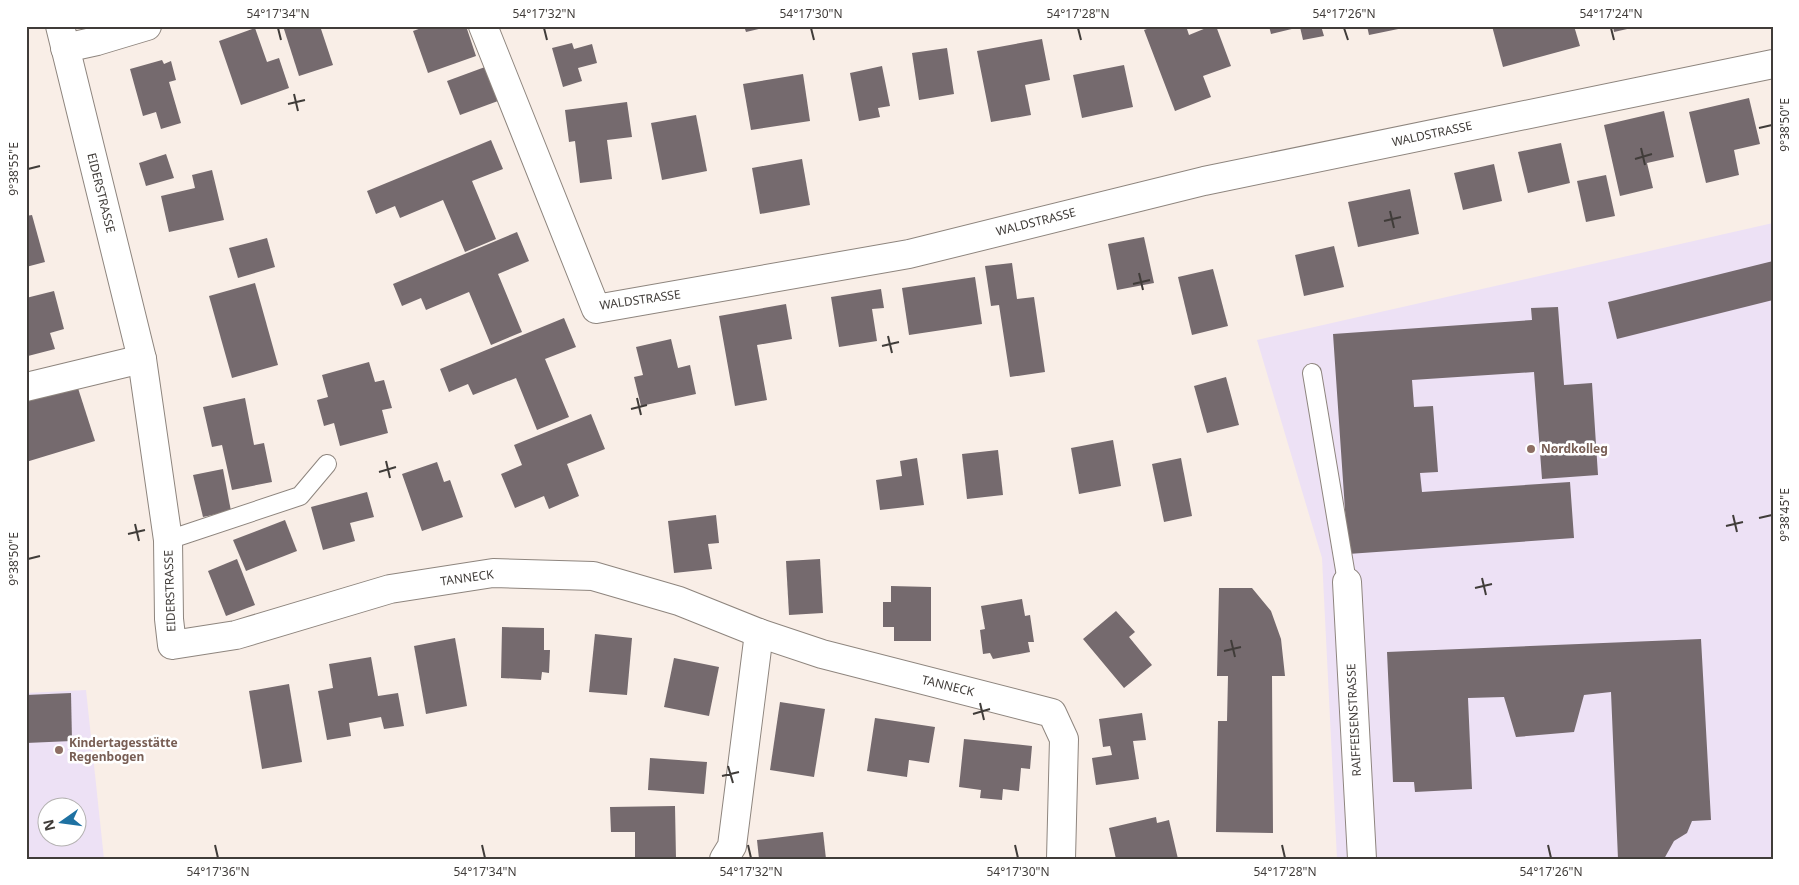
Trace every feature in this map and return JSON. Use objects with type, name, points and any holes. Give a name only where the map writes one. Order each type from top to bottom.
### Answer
[{"type":"street","points":[[62,37],[97,41],[147,26]]},
{"type":"street","name":"WALDSTRASSE","points":[[483,26],[596,309],[909,254],[1204,181],[1773,64]]},
{"type":"street","name":"EIDERSTRASSE","points":[[62,37],[142,359],[168,540],[169,619],[172,645]]},
{"type":"street","points":[[26,387],[142,359]]},
{"type":"street","name":"TANNECK","points":[[172,645],[236,636],[390,589],[493,573],[593,576],[679,601],[759,634],[822,654],[1052,713],[1064,739],[1061,859]]},
{"type":"street","name":"RAIFFEISENSTRASSE","points":[[1347,582],[1362,859]]},
{"type":"street","points":[[724,859],[732,846],[759,634]]},
{"type":"lane","points":[[1312,373],[1347,582]]},
{"type":"lane","points":[[168,540],[300,496],[327,464]]},
{"type":"shaded area","name":"Nordkolleg","points":[[1773,223],[1773,859],[1337,859],[1322,558],[1257,340]]},
{"type":"shaded area","name":"Kindertagesstätte Regenbogen","points":[[86,690],[104,859],[26,859],[26,693]]},
{"type":"building","points":[[283,26],[320,26],[333,65],[299,76]]},
{"type":"building","points":[[427,26],[466,26],[476,56],[428,73],[413,31]]},
{"type":"building","points":[[744,26],[767,26],[767,27],[746,32]]},
{"type":"building","points":[[1155,26],[1186,26],[1189,35],[1211,26],[1216,26],[1231,66],[1203,76],[1211,97],[1175,111],[1144,30]]},
{"type":"building","points":[[1269,26],[1321,26],[1324,36],[1303,40],[1300,27],[1271,34]]},
{"type":"building","points":[[1367,26],[1407,26],[1408,27],[1369,35]]},
{"type":"building","points":[[1492,26],[1574,26],[1580,46],[1503,67]]},
{"type":"building","points":[[1613,26],[1636,26],[1636,27],[1614,32]]},
{"type":"building","points":[[255,28],[267,62],[279,58],[289,88],[241,105],[219,41]]},
{"type":"building","points":[[1042,39],[1050,80],[1025,85],[1031,115],[991,122],[977,51]]},
{"type":"building","points":[[572,43],[574,49],[592,44],[597,63],[578,68],[582,81],[563,87],[552,48]]},
{"type":"building","points":[[947,48],[954,94],[919,100],[912,53]]},
{"type":"building","points":[[162,60],[164,64],[171,61],[176,80],[169,82],[181,123],[161,129],[156,112],[143,116],[130,69]]},
{"type":"building","points":[[1124,65],[1133,107],[1082,118],[1073,75]]},
{"type":"building","points":[[882,66],[890,106],[878,108],[880,117],[859,121],[850,73]]},
{"type":"building","points":[[485,67],[498,101],[460,115],[447,81]]},
{"type":"building","points":[[803,74],[810,121],[751,130],[743,84]]},
{"type":"building","points":[[1749,98],[1760,144],[1734,150],[1739,175],[1706,183],[1689,112]]},
{"type":"building","points":[[627,102],[632,137],[607,140],[612,179],[580,183],[575,141],[569,142],[565,110]]},
{"type":"building","points":[[1664,111],[1674,157],[1647,163],[1653,188],[1620,196],[1604,125]]},
{"type":"building","points":[[696,115],[707,171],[662,180],[651,123]]},
{"type":"building","points":[[491,140],[503,169],[472,181],[496,239],[465,252],[443,200],[400,218],[395,206],[376,214],[367,191]]},
{"type":"building","points":[[1561,143],[1570,183],[1528,193],[1518,152]]},
{"type":"building","points":[[166,154],[174,178],[146,186],[139,163]]},
{"type":"building","points":[[802,159],[810,205],[760,214],[752,168]]},
{"type":"building","points":[[1494,164],[1502,201],[1463,210],[1454,173]]},
{"type":"building","points":[[212,170],[224,220],[169,232],[161,196],[195,188],[192,175]]},
{"type":"building","points":[[1606,175],[1615,216],[1586,222],[1577,181]]},
{"type":"building","points":[[1410,189],[1419,234],[1358,247],[1348,202]]},
{"type":"building","points":[[32,215],[45,262],[26,267],[26,216]]},
{"type":"building","points":[[517,232],[529,261],[498,274],[522,332],[491,345],[469,292],[426,310],[421,298],[402,306],[393,284]]},
{"type":"building","points":[[1144,237],[1154,283],[1117,290],[1108,244]]},
{"type":"building","points":[[267,238],[275,267],[238,278],[229,248]]},
{"type":"building","points":[[1334,246],[1344,287],[1304,296],[1295,255]]},
{"type":"building","points":[[1773,261],[1773,300],[1617,339],[1608,302]]},
{"type":"building","points":[[1012,263],[1017,299],[1034,297],[1045,372],[1010,377],[999,305],[991,306],[985,266]]},
{"type":"building","points":[[1213,269],[1228,326],[1192,335],[1178,277]]},
{"type":"building","points":[[975,277],[982,324],[909,335],[902,288]]},
{"type":"building","points":[[255,283],[278,365],[232,378],[209,296]]},
{"type":"building","points":[[881,289],[884,308],[872,309],[877,341],[839,347],[831,297]]},
{"type":"building","points":[[54,291],[64,329],[50,333],[55,349],[28,356],[26,350],[26,298]]},
{"type":"building","points":[[786,304],[792,339],[757,345],[767,400],[735,406],[719,316]]},
{"type":"building","points":[[1558,307],[1564,385],[1592,383],[1598,475],[1542,479],[1534,372],[1412,380],[1414,407],[1433,406],[1438,472],[1420,473],[1422,492],[1570,482],[1574,538],[1348,554],[1333,334],[1532,320],[1531,308]]},
{"type":"building","points":[[564,318],[576,347],[545,359],[569,417],[537,430],[516,378],[473,395],[468,384],[449,392],[440,369]]},
{"type":"building","points":[[671,339],[678,368],[690,365],[696,394],[641,406],[634,377],[643,375],[636,347]]},
{"type":"building","points":[[369,362],[375,382],[384,380],[392,408],[382,410],[388,433],[340,446],[334,423],[324,426],[317,400],[328,397],[322,375]]},
{"type":"building","points":[[1226,377],[1239,425],[1207,433],[1194,386]]},
{"type":"building","points":[[77,385],[95,441],[26,462],[26,401]]},
{"type":"building","points":[[245,398],[254,445],[264,443],[272,482],[232,490],[222,445],[212,447],[203,407]]},
{"type":"building","points":[[591,414],[605,449],[567,464],[579,496],[549,509],[544,496],[515,508],[501,474],[522,465],[514,445]]},
{"type":"building","points":[[1113,440],[1121,486],[1079,494],[1071,448]]},
{"type":"building","points":[[998,450],[1003,495],[967,499],[962,454]]},
{"type":"building","points":[[917,458],[924,505],[880,510],[876,480],[902,476],[900,461]]},
{"type":"building","points":[[1181,458],[1192,516],[1164,522],[1152,464]]},
{"type":"building","points":[[437,462],[444,482],[450,480],[463,517],[422,531],[402,474]]},
{"type":"building","points":[[223,469],[231,511],[203,517],[193,475]]},
{"type":"building","points":[[367,492],[374,517],[350,523],[355,541],[323,550],[311,507]]},
{"type":"building","points":[[716,515],[719,543],[708,544],[712,569],[674,573],[668,521]]},
{"type":"building","points":[[285,520],[297,551],[246,571],[233,540]]},
{"type":"building","points":[[237,559],[255,605],[226,616],[208,571]]},
{"type":"building","points":[[820,559],[823,613],[789,615],[786,561]]},
{"type":"building","points":[[891,586],[931,587],[931,641],[894,641],[894,627],[883,627],[883,602],[891,602]]},
{"type":"building","points":[[1219,588],[1252,588],[1271,611],[1281,639],[1285,676],[1272,676],[1273,833],[1216,832],[1218,721],[1227,721],[1228,676],[1217,676]]},
{"type":"building","points":[[1022,599],[1025,616],[1030,615],[1034,642],[1028,642],[1030,652],[993,659],[990,653],[983,654],[980,630],[985,629],[981,606]]},
{"type":"building","points":[[1116,611],[1135,632],[1129,637],[1152,665],[1124,688],[1083,639]]},
{"type":"building","points":[[502,627],[544,628],[544,650],[550,650],[549,673],[542,672],[541,680],[501,678]]},
{"type":"building","points":[[595,634],[632,638],[627,695],[589,692]]},
{"type":"building","points":[[455,638],[467,706],[426,714],[414,646]]},
{"type":"building","points":[[1701,639],[1711,820],[1692,821],[1687,833],[1674,841],[1664,859],[1618,859],[1611,692],[1584,695],[1574,732],[1516,737],[1504,697],[1468,698],[1472,789],[1415,792],[1414,782],[1393,782],[1387,652]]},
{"type":"building","points":[[371,657],[378,696],[398,693],[404,726],[384,729],[381,717],[349,723],[351,736],[327,740],[318,691],[333,688],[329,664]]},
{"type":"building","points":[[674,658],[719,667],[709,716],[664,707]]},
{"type":"building","points":[[289,684],[302,762],[262,769],[249,691]]},
{"type":"building","points":[[71,693],[72,741],[26,743],[26,695]]},
{"type":"building","points":[[780,702],[825,709],[814,777],[770,770]]},
{"type":"building","points":[[1142,713],[1146,740],[1133,741],[1139,779],[1096,785],[1092,758],[1112,755],[1110,746],[1103,747],[1099,719]]},
{"type":"building","points":[[875,718],[935,727],[929,763],[909,760],[907,777],[867,771]]},
{"type":"building","points":[[964,739],[1032,746],[1030,769],[1021,768],[1019,791],[1003,789],[1002,800],[980,798],[981,790],[959,787]]},
{"type":"building","points":[[650,758],[707,762],[704,794],[648,790]]},
{"type":"building","points":[[675,806],[676,859],[635,859],[635,832],[611,832],[610,807]]},
{"type":"building","points":[[1156,817],[1157,823],[1169,820],[1178,859],[1116,859],[1109,828]]},
{"type":"building","points":[[823,832],[826,859],[759,859],[757,840]]},
{"type":"place","name":"Nordkolleg","points":[[1531,449]]},
{"type":"place","name":"Kindertagesstätte Regenbogen","points":[[59,750]]}]
